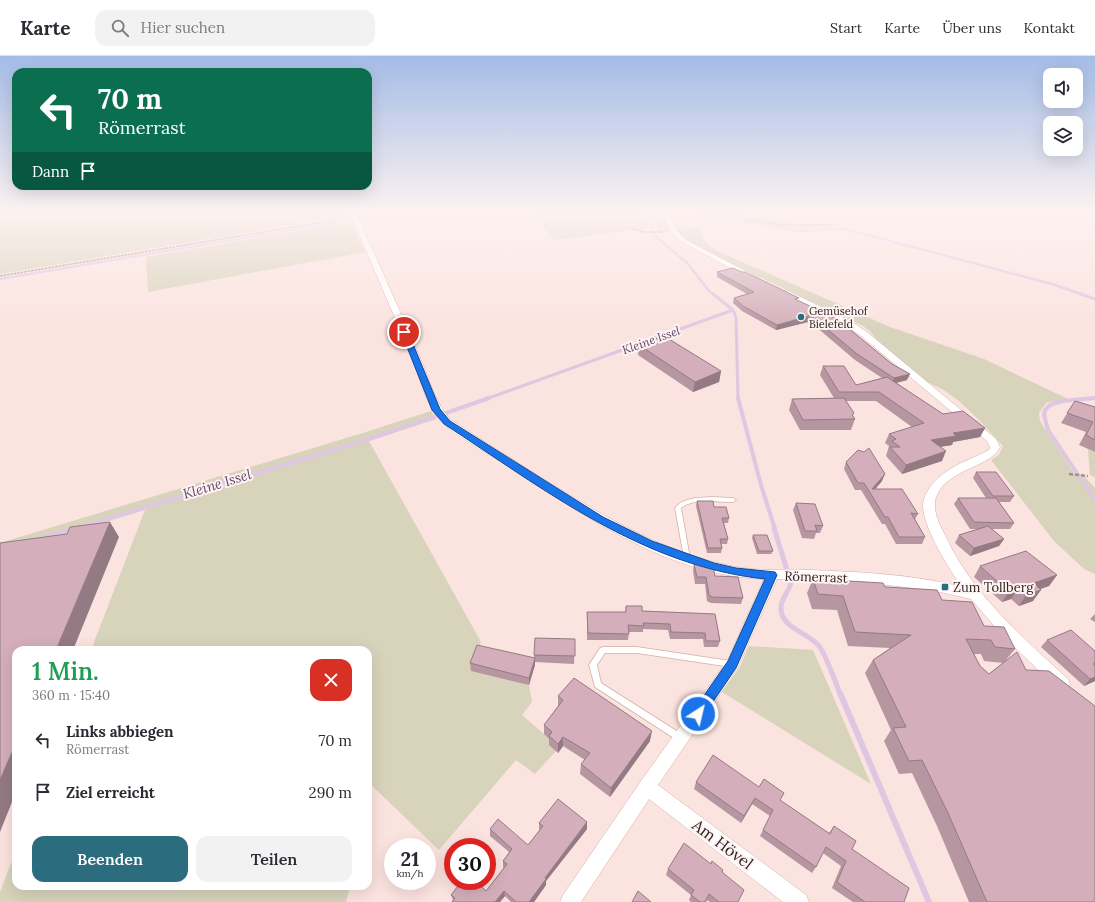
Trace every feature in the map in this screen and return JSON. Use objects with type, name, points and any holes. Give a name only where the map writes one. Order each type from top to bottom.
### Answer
[{"type":"street","name":"Römerrast","points":[[370,252],[423,375],[436,410],[441,417],[600,519],[648,544],[687,558],[736,572],[912,582],[945,587],[974,595]]},
{"type":"street","points":[[706,252],[764,282]]},
{"type":"street","points":[[778,289],[849,324],[991,439],[995,447],[993,452],[955,472],[940,483],[931,496],[928,511],[943,548],[974,595],[1001,626],[1073,693]]},
{"type":"street","points":[[570,902],[680,738],[732,665],[777,575]]},
{"type":"street","name":"Am Hövel","points":[[647,787],[799,902]]},
{"type":"lane","points":[[687,558],[678,508],[680,504],[690,501],[733,500]]},
{"type":"lane","points":[[680,738],[598,685],[592,665],[603,650],[637,650],[732,665]]},
{"type":"path","points":[[0,276],[136,252]]},
{"type":"path","points":[[1069,474],[1086,476]]},
{"type":"shaded area","points":[[0,252],[128,252],[0,274]]},
{"type":"shaded area","points":[[172,252],[362,252],[148,292],[146,257]]},
{"type":"shaded area","points":[[707,252],[721,252],[890,327],[984,359],[1068,399],[1046,403],[1039,413],[1040,421],[1076,476],[1085,477],[1095,488],[1095,574],[1084,569],[1054,541],[991,460],[999,455],[1003,446],[978,419],[960,402],[944,390],[927,382],[877,340],[870,331],[863,326]]},
{"type":"shaded area","points":[[431,411],[436,419],[369,441],[481,642],[478,652],[529,685],[532,702],[522,715],[552,741],[556,751],[535,774],[516,760],[449,838],[444,838],[444,844],[439,850],[436,847],[436,838],[426,838],[372,786],[372,646],[93,646],[145,510],[0,554],[0,543]]},
{"type":"shaded area","points":[[1088,449],[1095,452],[1095,477],[1090,475]]},
{"type":"shaded area","points":[[749,646],[813,650],[871,784],[722,692],[740,667]]},
{"type":"shaded area","points":[[12,860],[12,890],[349,890],[346,902],[0,902],[0,892]]},
{"type":"building","points":[[733,268],[745,272],[799,298],[795,299],[837,319],[892,364],[910,374],[894,378],[857,354],[808,313],[809,316],[777,325],[743,306],[734,298],[754,292],[717,272]]},
{"type":"building","points":[[664,336],[721,371],[695,382],[639,345]]},
{"type":"building","points":[[823,366],[844,366],[856,385],[887,377],[943,414],[963,411],[985,428],[953,433],[956,436],[931,440],[946,451],[906,465],[890,447],[900,447],[892,441],[896,439],[889,434],[924,423],[879,392],[839,392]]},
{"type":"building","points":[[844,398],[854,413],[852,415],[855,419],[803,420],[792,399]]},
{"type":"building","points":[[1075,401],[1095,407],[1095,440],[1086,435],[1093,422],[1067,413]]},
{"type":"building","points":[[869,448],[885,474],[872,489],[902,489],[918,514],[911,513],[925,537],[899,537],[888,517],[885,517],[864,483],[858,483],[846,462],[858,450],[864,452]]},
{"type":"building","points":[[976,472],[996,472],[1014,496],[993,496]]},
{"type":"building","points":[[958,498],[996,498],[1014,523],[974,522]]},
{"type":"building","points":[[697,501],[713,501],[714,507],[726,507],[729,518],[722,518],[728,539],[720,539],[722,548],[708,548]]},
{"type":"building","points":[[796,503],[815,504],[823,526],[815,525],[817,531],[805,531]]},
{"type":"building","points":[[110,522],[58,646],[12,646],[12,752],[0,780],[0,543],[67,534],[70,527]]},
{"type":"building","points":[[988,526],[1004,539],[974,548],[959,535]]},
{"type":"building","points":[[753,535],[767,535],[773,551],[759,551]]},
{"type":"building","points":[[1026,551],[1057,575],[1034,583],[1041,590],[1026,595],[1019,588],[1009,592],[980,566]]},
{"type":"building","points":[[694,564],[713,566],[715,576],[738,577],[743,598],[712,597],[709,595],[706,577],[697,577]]},
{"type":"building","points":[[813,579],[883,583],[885,587],[937,590],[942,600],[972,602],[984,626],[1004,627],[1015,649],[995,647],[991,640],[966,639],[980,666],[989,674],[1017,652],[1026,670],[1049,671],[1095,706],[1095,902],[987,902],[948,813],[922,760],[909,761],[893,728],[906,727],[873,660],[911,635],[855,632],[843,596],[818,594]]},
{"type":"building","points":[[626,606],[642,606],[642,611],[715,614],[720,641],[706,641],[705,633],[671,632],[670,624],[643,623],[644,626],[628,625],[629,634],[588,633],[587,612],[626,612]]},
{"type":"building","points":[[1071,630],[1095,651],[1095,663],[1093,664],[1095,665],[1095,677],[1090,679],[1047,640]]},
{"type":"building","points":[[535,638],[575,639],[575,656],[534,655]]},
{"type":"building","points":[[477,645],[535,658],[529,678],[470,663]]},
{"type":"building","points":[[574,678],[652,731],[611,788],[581,764],[590,753],[563,737],[558,744],[549,736],[552,732],[544,725],[563,700],[558,696]]},
{"type":"building","points":[[713,755],[759,787],[764,779],[784,793],[780,800],[830,834],[834,826],[856,841],[852,849],[909,888],[904,902],[865,902],[837,882],[846,861],[826,847],[816,867],[763,830],[773,810],[755,798],[744,816],[696,782]]},
{"type":"building","points":[[558,799],[587,822],[529,902],[516,902],[504,891],[495,902],[452,902],[455,898],[451,895],[455,890],[496,890],[496,878],[507,864],[503,861],[512,849],[490,829],[498,819],[528,845],[543,826],[539,823]]},
{"type":"building","points":[[684,843],[711,864],[712,861],[723,870],[722,872],[744,890],[738,902],[719,902],[709,894],[705,902],[700,902],[691,895],[694,890],[668,869]]},
{"type":"building","points":[[638,891],[651,902],[632,902]]},
{"type":"waterway","points":[[0,279],[158,252]]},
{"type":"waterway","name":"Kleine Issel","points":[[674,252],[688,264],[709,291],[714,295]]},
{"type":"waterway","points":[[933,252],[1052,284],[1084,295]]},
{"type":"waterway","name":"Kleine Issel","points":[[713,294],[733,310]]},
{"type":"waterway","points":[[1081,294],[1095,299]]},
{"type":"waterway","name":"Kleine Issel","points":[[486,399],[733,310]]},
{"type":"waterway","points":[[733,310],[736,317],[738,399]]},
{"type":"waterway","name":"Kleine Issel","points":[[443,414],[489,398]]},
{"type":"waterway","points":[[738,398],[761,485],[775,529]]},
{"type":"waterway","points":[[1088,399],[1095,398],[1062,401],[1050,405],[1045,410],[1044,415],[1048,430],[1095,500]]},
{"type":"waterway","name":"Kleine Issel","points":[[81,527],[369,439],[434,417]]},
{"type":"waterway","points":[[774,528],[791,583],[781,606],[782,613],[789,625],[814,641],[819,646],[828,663],[840,694]]},
{"type":"waterway","name":"Kleine Issel","points":[[44,538],[72,529]]},
{"type":"waterway","points":[[840,693],[929,902]]},
{"type":"place","name":"Gemüsehof Bielefeld","points":[[801,317]]},
{"type":"place","name":"Zum Tollberg","points":[[945,587]]},
{"type":"route","points":[[404,332],[423,375],[436,410],[447,422],[600,519],[648,544],[714,567],[736,572],[772,575],[732,665],[698,714]]}]
